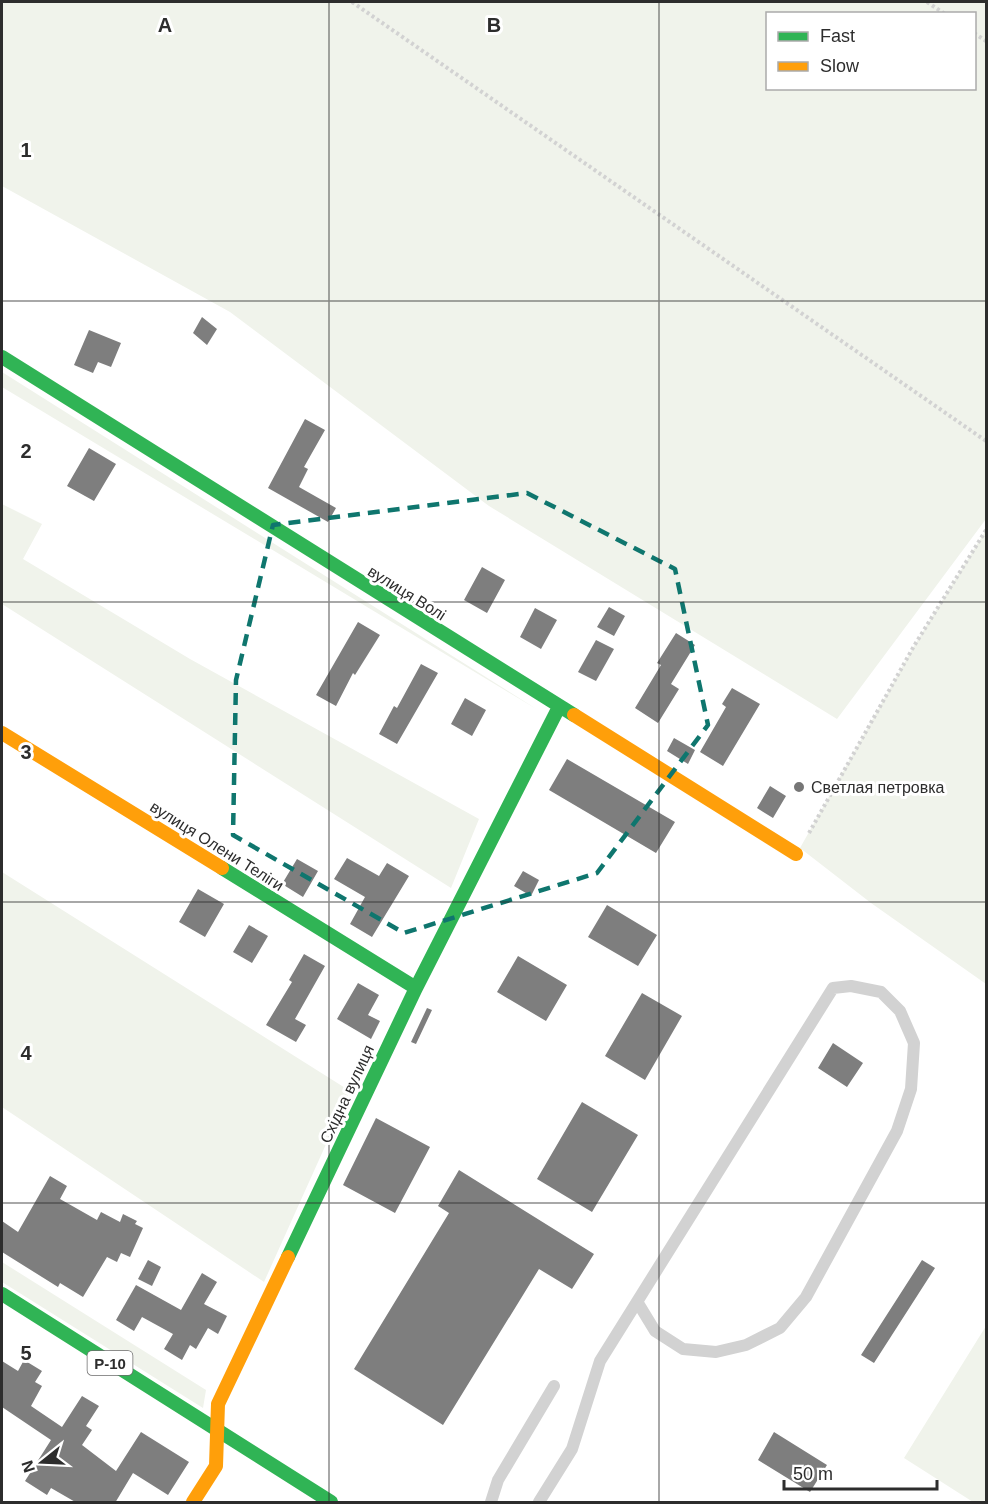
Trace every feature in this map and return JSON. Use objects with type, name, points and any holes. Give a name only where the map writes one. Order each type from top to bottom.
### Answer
[{"type":"street","name":"вулиця Волі","points":[[2,357],[796,854]]},
{"type":"street","name":"Східна вулиця","points":[[193,1503],[216,1466],[219,1431],[218,1404],[416,988],[559,707]]},
{"type":"street","name":"вулиця Олени Теліги","points":[[2,733],[416,988]]},
{"type":"street","name":"Р-10","points":[[2,1294],[331,1503]]},
{"type":"lane","points":[[539,1503],[572,1449],[600,1361],[833,988],[851,986],[881,992],[900,1011],[914,1043],[911,1089],[897,1131],[806,1297],[780,1328],[746,1345],[716,1352],[683,1349],[655,1331],[638,1303]]},
{"type":"lane","points":[[492,1503],[498,1480],[554,1386]]},
{"type":"path","points":[[352,2],[987,441]]},
{"type":"path","points":[[927,2],[942,12]]},
{"type":"path","points":[[796,854],[914,646],[987,530]]},
{"type":"highlighted area","points":[[527,493],[675,569],[708,725],[597,873],[404,933],[233,835],[236,680],[273,525]]},
{"type":"shaded area","points":[[2,2],[986,2],[986,519],[837,719],[489,506],[230,312],[2,186]]},
{"type":"shaded area","points":[[2,372],[538,710],[2,387]]},
{"type":"shaded area","points":[[2,504],[42,524],[23,559],[190,659],[479,819],[451,888],[2,604]]},
{"type":"shaded area","points":[[986,530],[986,984],[871,903],[800,848],[914,646]]},
{"type":"shaded area","points":[[2,872],[350,1091],[264,1282],[2,1107]]},
{"type":"shaded area","points":[[2,1262],[206,1390],[203,1408],[2,1282]]},
{"type":"shaded area","points":[[986,1326],[986,1502],[973,1502],[904,1458]]},
{"type":"building","points":[[202,317],[217,329],[207,345],[193,333]]},
{"type":"building","points":[[89,330],[121,343],[111,367],[98,362],[93,373],[74,365]]},
{"type":"building","points":[[305,419],[325,430],[304,467],[308,469],[299,487],[336,508],[328,522],[268,488]]},
{"type":"building","points":[[89,448],[116,464],[94,501],[67,486]]},
{"type":"building","points":[[482,567],[505,580],[487,613],[464,600]]},
{"type":"building","points":[[609,607],[625,616],[614,636],[597,627]]},
{"type":"building","points":[[535,608],[557,620],[541,649],[520,637]]},
{"type":"building","points":[[358,622],[380,635],[355,675],[353,673],[336,706],[316,695]]},
{"type":"building","points":[[676,633],[695,645],[671,684],[679,689],[658,723],[635,708],[661,665],[657,663]]},
{"type":"building","points":[[596,640],[614,649],[596,681],[578,672]]},
{"type":"building","points":[[421,664],[438,673],[397,744],[379,734],[394,706],[397,708]]},
{"type":"building","points":[[732,688],[760,704],[723,766],[700,752],[726,707],[722,704]]},
{"type":"building","points":[[465,698],[486,710],[472,736],[451,724]]},
{"type":"building","points":[[674,738],[695,750],[688,764],[667,751]]},
{"type":"building","points":[[567,759],[675,822],[656,853],[549,790]]},
{"type":"building","points":[[770,786],[786,796],[773,818],[757,808]]},
{"type":"building","points":[[347,858],[379,876],[387,863],[409,876],[372,937],[350,924],[365,897],[334,879]]},
{"type":"building","points":[[297,859],[318,871],[303,897],[282,884]]},
{"type":"building","points":[[523,871],[539,880],[531,896],[514,886]]},
{"type":"building","points":[[198,889],[224,904],[205,937],[179,922]]},
{"type":"building","points":[[607,905],[657,935],[638,966],[588,937]]},
{"type":"building","points":[[249,925],[268,936],[252,963],[233,952]]},
{"type":"building","points":[[304,954],[325,966],[295,1019],[306,1025],[296,1042],[266,1025],[292,982],[289,980]]},
{"type":"building","points":[[518,956],[567,985],[546,1021],[497,992]]},
{"type":"building","points":[[358,983],[379,995],[368,1015],[380,1021],[371,1039],[337,1019]]},
{"type":"building","points":[[642,993],[682,1016],[645,1080],[605,1056]]},
{"type":"building","points":[[427,1008],[432,1010],[416,1044],[411,1042]]},
{"type":"building","points":[[833,1043],[863,1063],[847,1087],[818,1068]]},
{"type":"building","points":[[582,1102],[638,1135],[592,1212],[537,1179]]},
{"type":"building","points":[[376,1118],[430,1147],[395,1213],[343,1185]]},
{"type":"building","points":[[459,1170],[594,1254],[572,1289],[539,1269],[443,1425],[354,1369],[449,1213],[438,1206]]},
{"type":"building","points":[[50,1176],[67,1186],[60,1199],[97,1220],[101,1212],[120,1222],[123,1214],[137,1221],[135,1224],[143,1228],[130,1257],[121,1253],[117,1262],[107,1257],[83,1297],[60,1283],[58,1287],[2,1252],[2,1221],[18,1232]]},
{"type":"building","points":[[148,1260],[161,1267],[152,1286],[138,1279]]},
{"type":"building","points":[[922,1260],[935,1268],[874,1363],[861,1355]]},
{"type":"building","points":[[202,1273],[217,1282],[204,1304],[227,1316],[218,1334],[208,1328],[196,1349],[190,1345],[182,1360],[164,1349],[173,1334],[142,1317],[134,1331],[116,1320],[136,1285],[181,1310]]},
{"type":"building","points":[[24,1360],[42,1371],[35,1382],[42,1386],[31,1406],[62,1427],[82,1396],[99,1406],[86,1426],[92,1430],[82,1445],[116,1471],[141,1432],[189,1462],[168,1495],[133,1473],[115,1503],[77,1503],[51,1488],[47,1495],[25,1481],[51,1440],[2,1407],[2,1361],[18,1371]]},
{"type":"building","points":[[774,1432],[827,1465],[810,1492],[758,1460]]},
{"type":"traffic: fast","points":[[2,357],[574,715]]},
{"type":"traffic: fast","points":[[288,1257],[416,988],[559,707]]},
{"type":"traffic: fast","points":[[222,868],[416,988]]},
{"type":"traffic: fast","points":[[2,1294],[331,1502]]},
{"type":"traffic: slow","points":[[574,715],[796,854]]},
{"type":"traffic: slow","points":[[2,733],[222,868]]},
{"type":"traffic: slow","points":[[193,1502],[216,1466],[218,1404],[288,1257]]},
{"type":"place","name":"Светлая петровка","points":[[799,787]]}]
